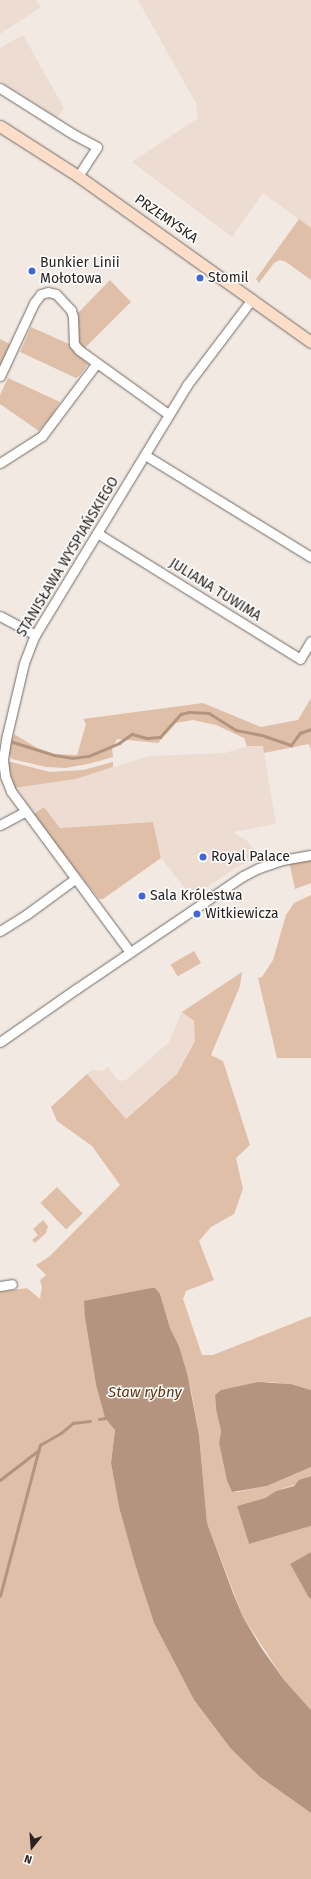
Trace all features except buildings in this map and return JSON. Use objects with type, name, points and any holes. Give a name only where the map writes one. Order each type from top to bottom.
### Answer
[{"type":"main road","name":"PRZEMYSKA","points":[[0,126],[78,176],[311,342]]},
{"type":"street","points":[[0,88],[73,134],[97,147],[78,176]]},
{"type":"street","points":[[0,376],[34,303],[41,294],[48,292],[56,294],[71,310],[73,317],[74,344],[96,364],[168,414]]},
{"type":"street","name":"STANISŁAWA WYSPIAŃSKIEGO","points":[[130,952],[24,812],[11,791],[5,776],[1,759],[23,669],[35,635],[145,455],[168,414],[187,385],[252,299]]},
{"type":"street","points":[[0,463],[42,436],[96,364]]},
{"type":"street","points":[[145,455],[311,556]]},
{"type":"street","name":"JULIANA TUWIMA","points":[[97,533],[300,659],[311,641]]},
{"type":"street","points":[[0,616],[35,635]]},
{"type":"street","points":[[0,825],[24,812]]},
{"type":"street","points":[[0,1042],[229,885],[259,868],[282,860],[311,855]]},
{"type":"street","points":[[0,931],[27,914],[75,879]]},
{"type":"street","points":[[0,1286],[12,1284]]},
{"type":"shaded area","points":[[0,0],[36,0],[41,7],[0,34]]},
{"type":"shaded area","points":[[138,0],[311,0],[311,228],[263,193],[232,237],[132,162],[198,118],[196,103]]},
{"type":"shaded area","points":[[23,35],[64,108],[57,118],[0,81],[0,48]]},
{"type":"shaded area","points":[[299,219],[311,228],[311,280],[286,262],[280,260],[274,263],[259,283],[256,279]]},
{"type":"shaded area","points":[[110,280],[131,302],[84,349],[79,344],[77,314]]},
{"type":"shaded area","points":[[31,327],[69,344],[74,351],[86,360],[88,364],[80,375],[76,378],[20,352]]},
{"type":"shaded area","points":[[0,339],[10,344],[0,366]]},
{"type":"shaded area","points":[[8,378],[60,402],[51,417],[39,431],[0,404],[0,395]]},
{"type":"shaded area","points":[[311,698],[311,751],[309,744],[264,753],[263,746],[247,746],[244,738],[216,725],[193,720],[176,723],[158,743],[117,739],[112,749],[113,757],[88,764],[65,768],[46,767],[12,759],[8,754],[14,734],[37,748],[55,754],[77,755],[86,724],[83,719],[203,703],[261,727],[298,720]]},
{"type":"shaded area","points":[[247,746],[263,746],[276,824],[233,832],[246,840],[260,856],[237,867],[192,897],[161,858],[153,822],[60,828],[44,807],[32,815],[14,788],[76,779],[149,756],[225,753]]},
{"type":"shaded area","points":[[7,761],[50,772],[83,770],[113,762],[113,767],[76,779],[14,788]]},
{"type":"shaded area","points":[[44,807],[60,828],[153,822],[161,858],[103,899],[99,899],[32,815]]},
{"type":"shaded area","points":[[311,859],[311,883],[295,889],[289,861]]},
{"type":"shaded area","points":[[311,895],[311,1058],[277,1058],[258,978],[262,977],[273,960],[286,915],[294,903]]},
{"type":"shaded area","points":[[194,951],[201,963],[178,977],[171,964]]},
{"type":"shaded area","points":[[242,972],[240,986],[211,1055],[223,1061],[250,1145],[236,1158],[243,1189],[234,1214],[211,1227],[199,1241],[214,1280],[186,1291],[183,1299],[202,1355],[213,1355],[311,1316],[311,1390],[291,1384],[269,1382],[221,1390],[215,1395],[216,1409],[221,1431],[219,1443],[227,1481],[232,1492],[267,1486],[311,1467],[311,1476],[294,1485],[276,1491],[265,1498],[237,1506],[249,1544],[311,1526],[311,1552],[290,1564],[309,1598],[311,1598],[311,1710],[285,1681],[243,1617],[207,1523],[199,1435],[191,1390],[179,1346],[170,1328],[160,1294],[151,1288],[123,1294],[85,1318],[96,1385],[105,1418],[115,1429],[111,1463],[119,1507],[154,1623],[194,1700],[231,1749],[260,1777],[311,1813],[311,1879],[0,1879],[0,1292],[27,1288],[40,1299],[42,1287],[40,1280],[46,1275],[36,1265],[50,1256],[120,1185],[92,1146],[57,1121],[51,1107],[87,1074],[126,1119],[177,1074],[195,1041],[194,1021],[182,1012]]},
{"type":"shaded area","points":[[182,1012],[194,1021],[195,1041],[177,1074],[126,1119],[87,1074],[92,1070],[102,1071],[108,1067],[116,1078],[121,1081],[126,1080],[169,1042]]},
{"type":"shaded area","points":[[57,1187],[83,1214],[66,1230],[40,1203]]},
{"type":"shaded area","points":[[43,1220],[48,1226],[46,1233],[35,1243],[32,1240],[38,1235],[33,1229]]},
{"type":"water","name":"Staw rybny","points":[[155,1288],[160,1294],[170,1328],[179,1346],[188,1377],[199,1435],[207,1523],[233,1593],[243,1617],[262,1649],[285,1681],[311,1710],[311,1813],[260,1777],[231,1749],[194,1700],[154,1623],[136,1567],[119,1507],[111,1463],[115,1430],[105,1418],[96,1385],[85,1318],[84,1301]]},
{"type":"water","name":"Staw rybny","points":[[258,1382],[291,1384],[311,1390],[311,1467],[267,1486],[232,1492],[227,1481],[219,1443],[221,1431],[216,1409],[215,1395],[221,1390]]},
{"type":"water","points":[[311,1476],[311,1526],[249,1544],[237,1506],[265,1498],[276,1491],[294,1486],[299,1480]]},
{"type":"water","points":[[311,1552],[311,1598],[309,1598],[290,1564]]},
{"type":"waterway","points":[[13,742],[54,755],[72,758],[89,756],[119,743],[132,734],[147,738],[160,737],[181,714],[189,712],[209,713],[236,730],[262,735],[291,745],[300,733],[311,729]]},
{"type":"waterway","points":[[99,1419],[105,1418]]},
{"type":"waterway","points":[[0,1596],[40,1445],[61,1433],[73,1423],[90,1421]]},
{"type":"waterway","points":[[0,1480],[39,1450]]},
{"type":"place","name":"Bunkier Linii Mołotowa","points":[[32,271]]},
{"type":"place","name":"Stomil","points":[[200,278]]},
{"type":"place","name":"Royal Palace","points":[[203,857]]},
{"type":"place","name":"Sala Królestwa","points":[[142,896]]},
{"type":"place","name":"Witkiewicza","points":[[197,914]]}]
